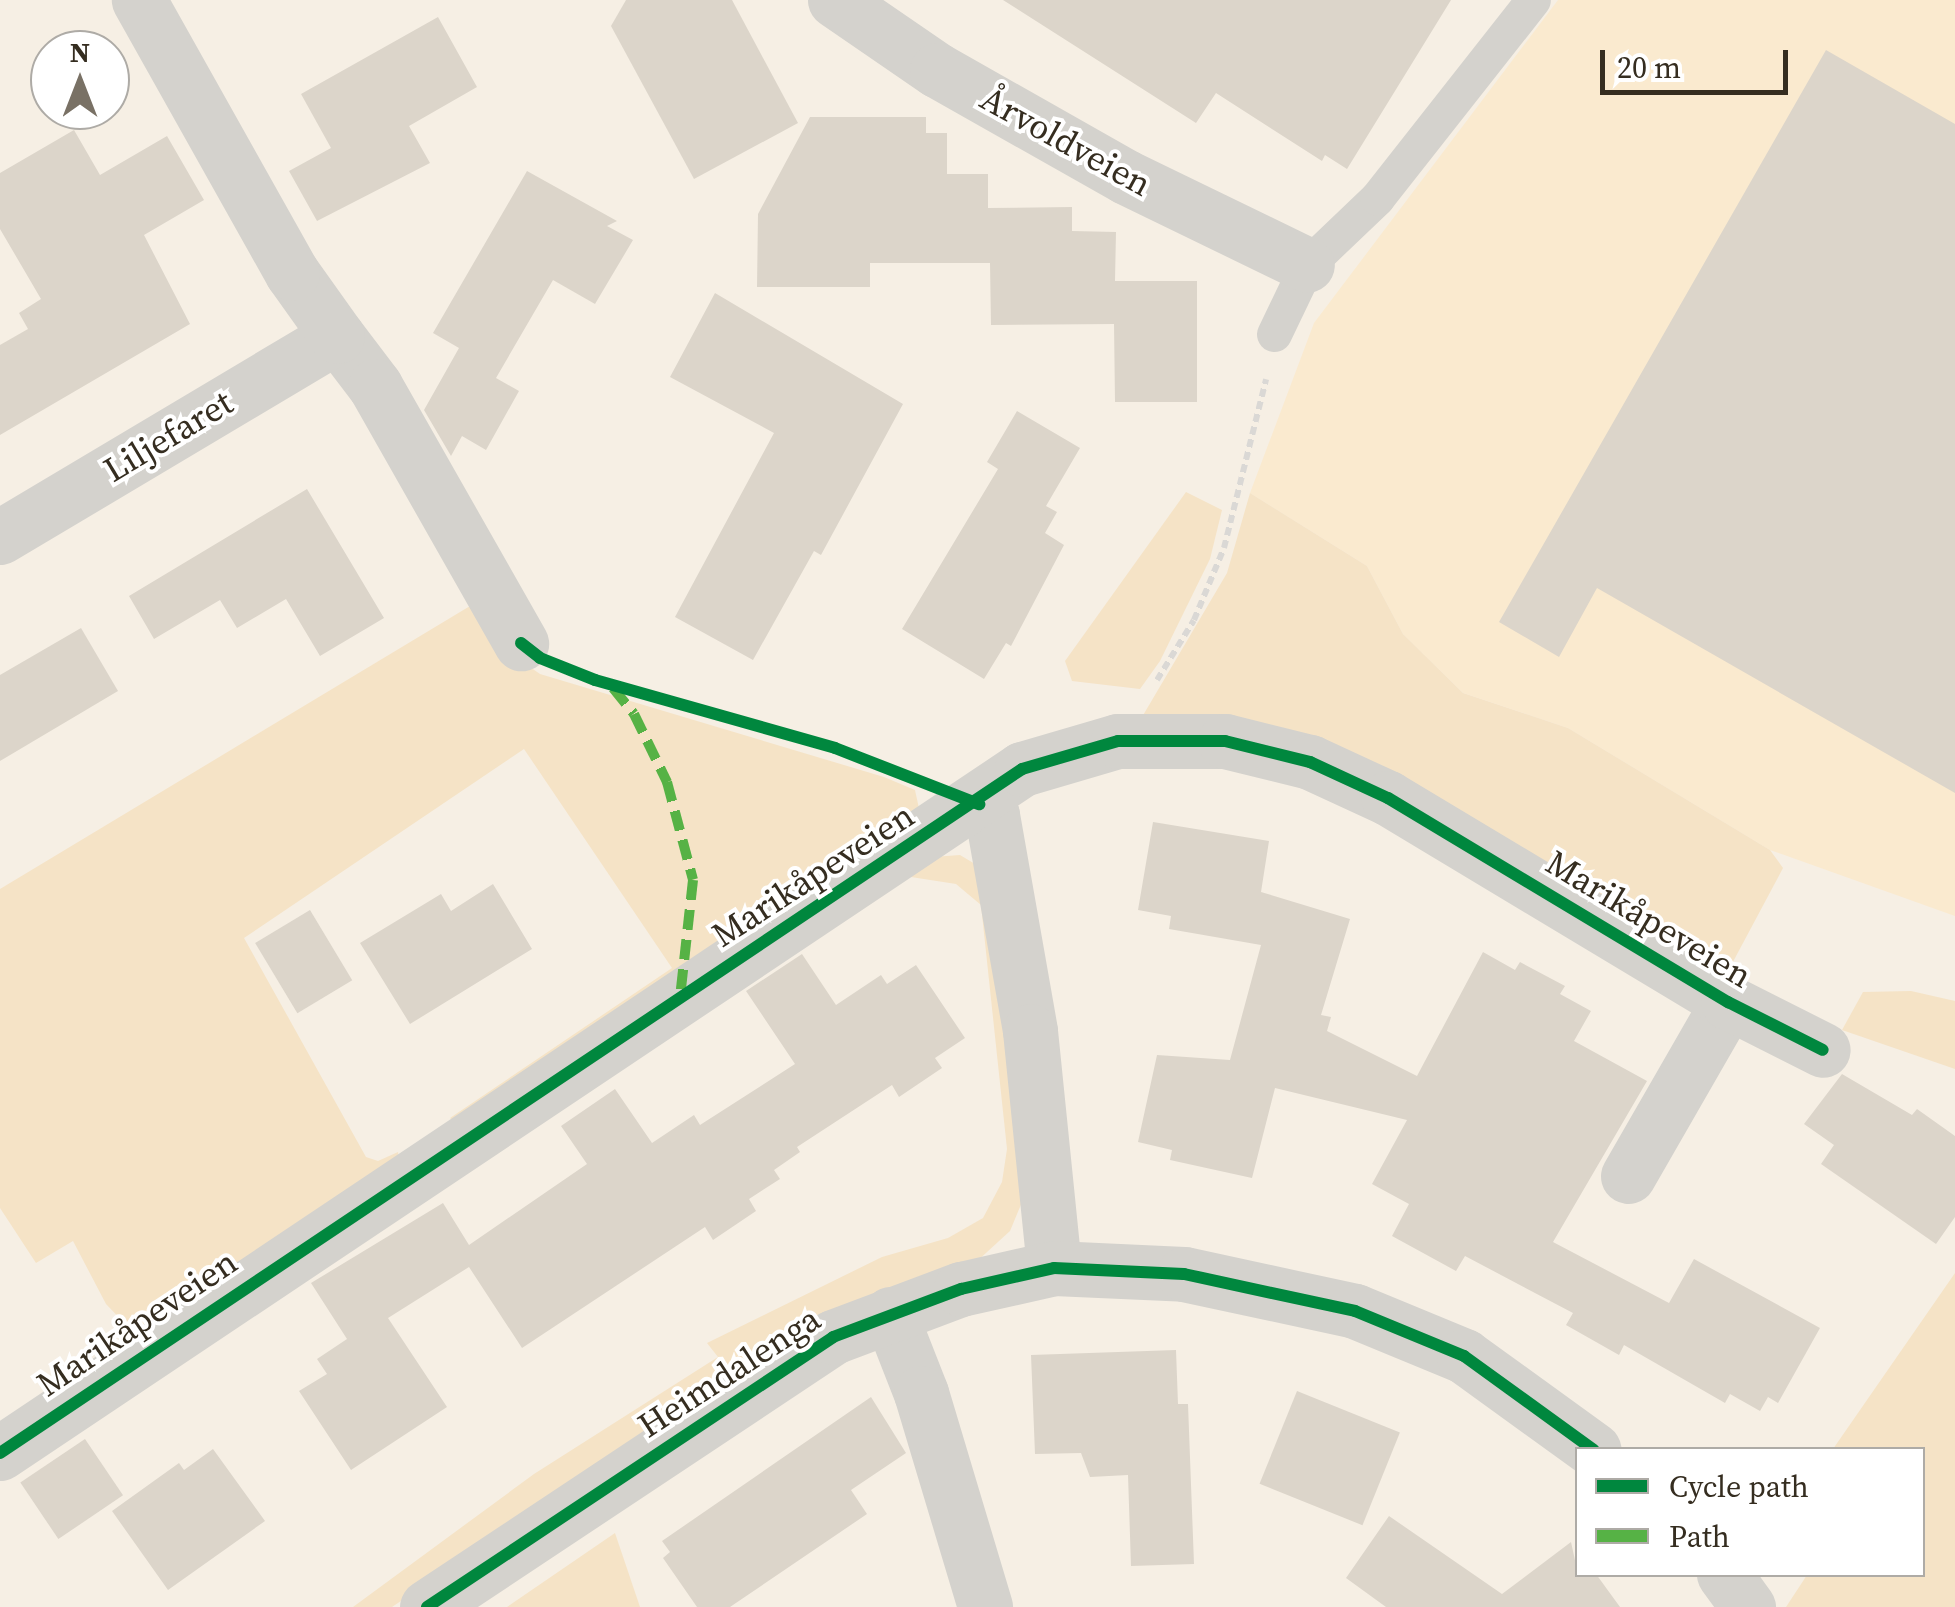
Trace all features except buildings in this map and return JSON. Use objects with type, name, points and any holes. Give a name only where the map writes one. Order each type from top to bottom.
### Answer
[{"type":"street","points":[[139,0],[292,273],[375,386],[522,643]]},
{"type":"street","name":"Årvoldveien","points":[[835,0],[937,70],[1126,177],[1307,265]]},
{"type":"street","name":"Liljefaret","points":[[0,537],[336,336]]},
{"type":"street","name":"Marikåpeveien","points":[[0,1452],[355,1212],[979,804],[1022,770],[1118,741],[1224,741],[1310,762],[1388,798],[1728,1002],[1824,1050]]},
{"type":"street","points":[[979,804],[992,816],[1030,1031],[1054,1268]]},
{"type":"street","name":"Marikåpeveien","points":[[1628,1176],[1728,1002]]},
{"type":"street","name":"Heimdalenga","points":[[427,1607],[832,1337],[890,1314],[1054,1268],[1184,1274],[1355,1311],[1464,1356],[1590,1447]]},
{"type":"street","points":[[890,1314],[921,1394],[985,1607]]},
{"type":"street","points":[[1726,1577],[1748,1607]]},
{"type":"lane","points":[[1274,334],[1307,265],[1377,198],[1533,0]]},
{"type":"path","points":[[1118,741],[1194,620],[1224,548],[1274,334]]},
{"type":"shaded area","points":[[1558,0],[1955,0],[1955,916],[1770,850],[1568,728],[1463,693],[1403,634],[1367,566],[1250,493],[1314,323]]},
{"type":"shaded area","points":[[1186,492],[1222,510],[1210,559],[1160,661],[1140,689],[1072,681],[1065,661]]},
{"type":"shaded area","points":[[1250,493],[1367,566],[1403,634],[1463,693],[1568,728],[1770,850],[1783,868],[1727,973],[1142,717],[1227,573]]},
{"type":"shaded area","points":[[480,600],[517,658],[540,674],[884,777],[915,790],[920,813],[456,1124],[450,1118],[672,968],[524,749],[244,938],[366,1157],[378,1161],[398,1152],[400,1165],[150,1329],[129,1328],[106,1304],[73,1241],[36,1263],[0,1208],[0,889]]},
{"type":"shaded area","points":[[960,855],[985,870],[1025,1195],[1010,1231],[975,1263],[770,1353],[392,1607],[353,1607],[534,1474],[718,1357],[707,1343],[882,1257],[948,1238],[983,1218],[1002,1182],[1007,1149],[981,905],[956,884],[898,875],[933,857]]},
{"type":"shaded area","points":[[1911,991],[1955,1001],[1955,1069],[1842,1030],[1863,992]]},
{"type":"shaded area","points":[[1955,1273],[1955,1607],[1786,1607],[1806,1577],[1925,1577],[1925,1447],[1834,1447]]},
{"type":"shaded area","points":[[615,1533],[640,1607],[507,1607]]},
{"type":"marked path","points":[[613,688],[634,714],[667,782],[693,880],[680,997]]},
{"type":"cycle path","points":[[521,643],[540,658],[595,680],[835,748],[979,804]]},
{"type":"cycle path","points":[[0,1453],[1022,769],[1118,741],[1225,741],[1310,762],[1388,798],[1728,1002],[1823,1050]]},
{"type":"cycle path","points":[[427,1607],[833,1337],[961,1289],[1054,1268],[1184,1274],[1355,1311],[1464,1356],[1590,1447]]}]
